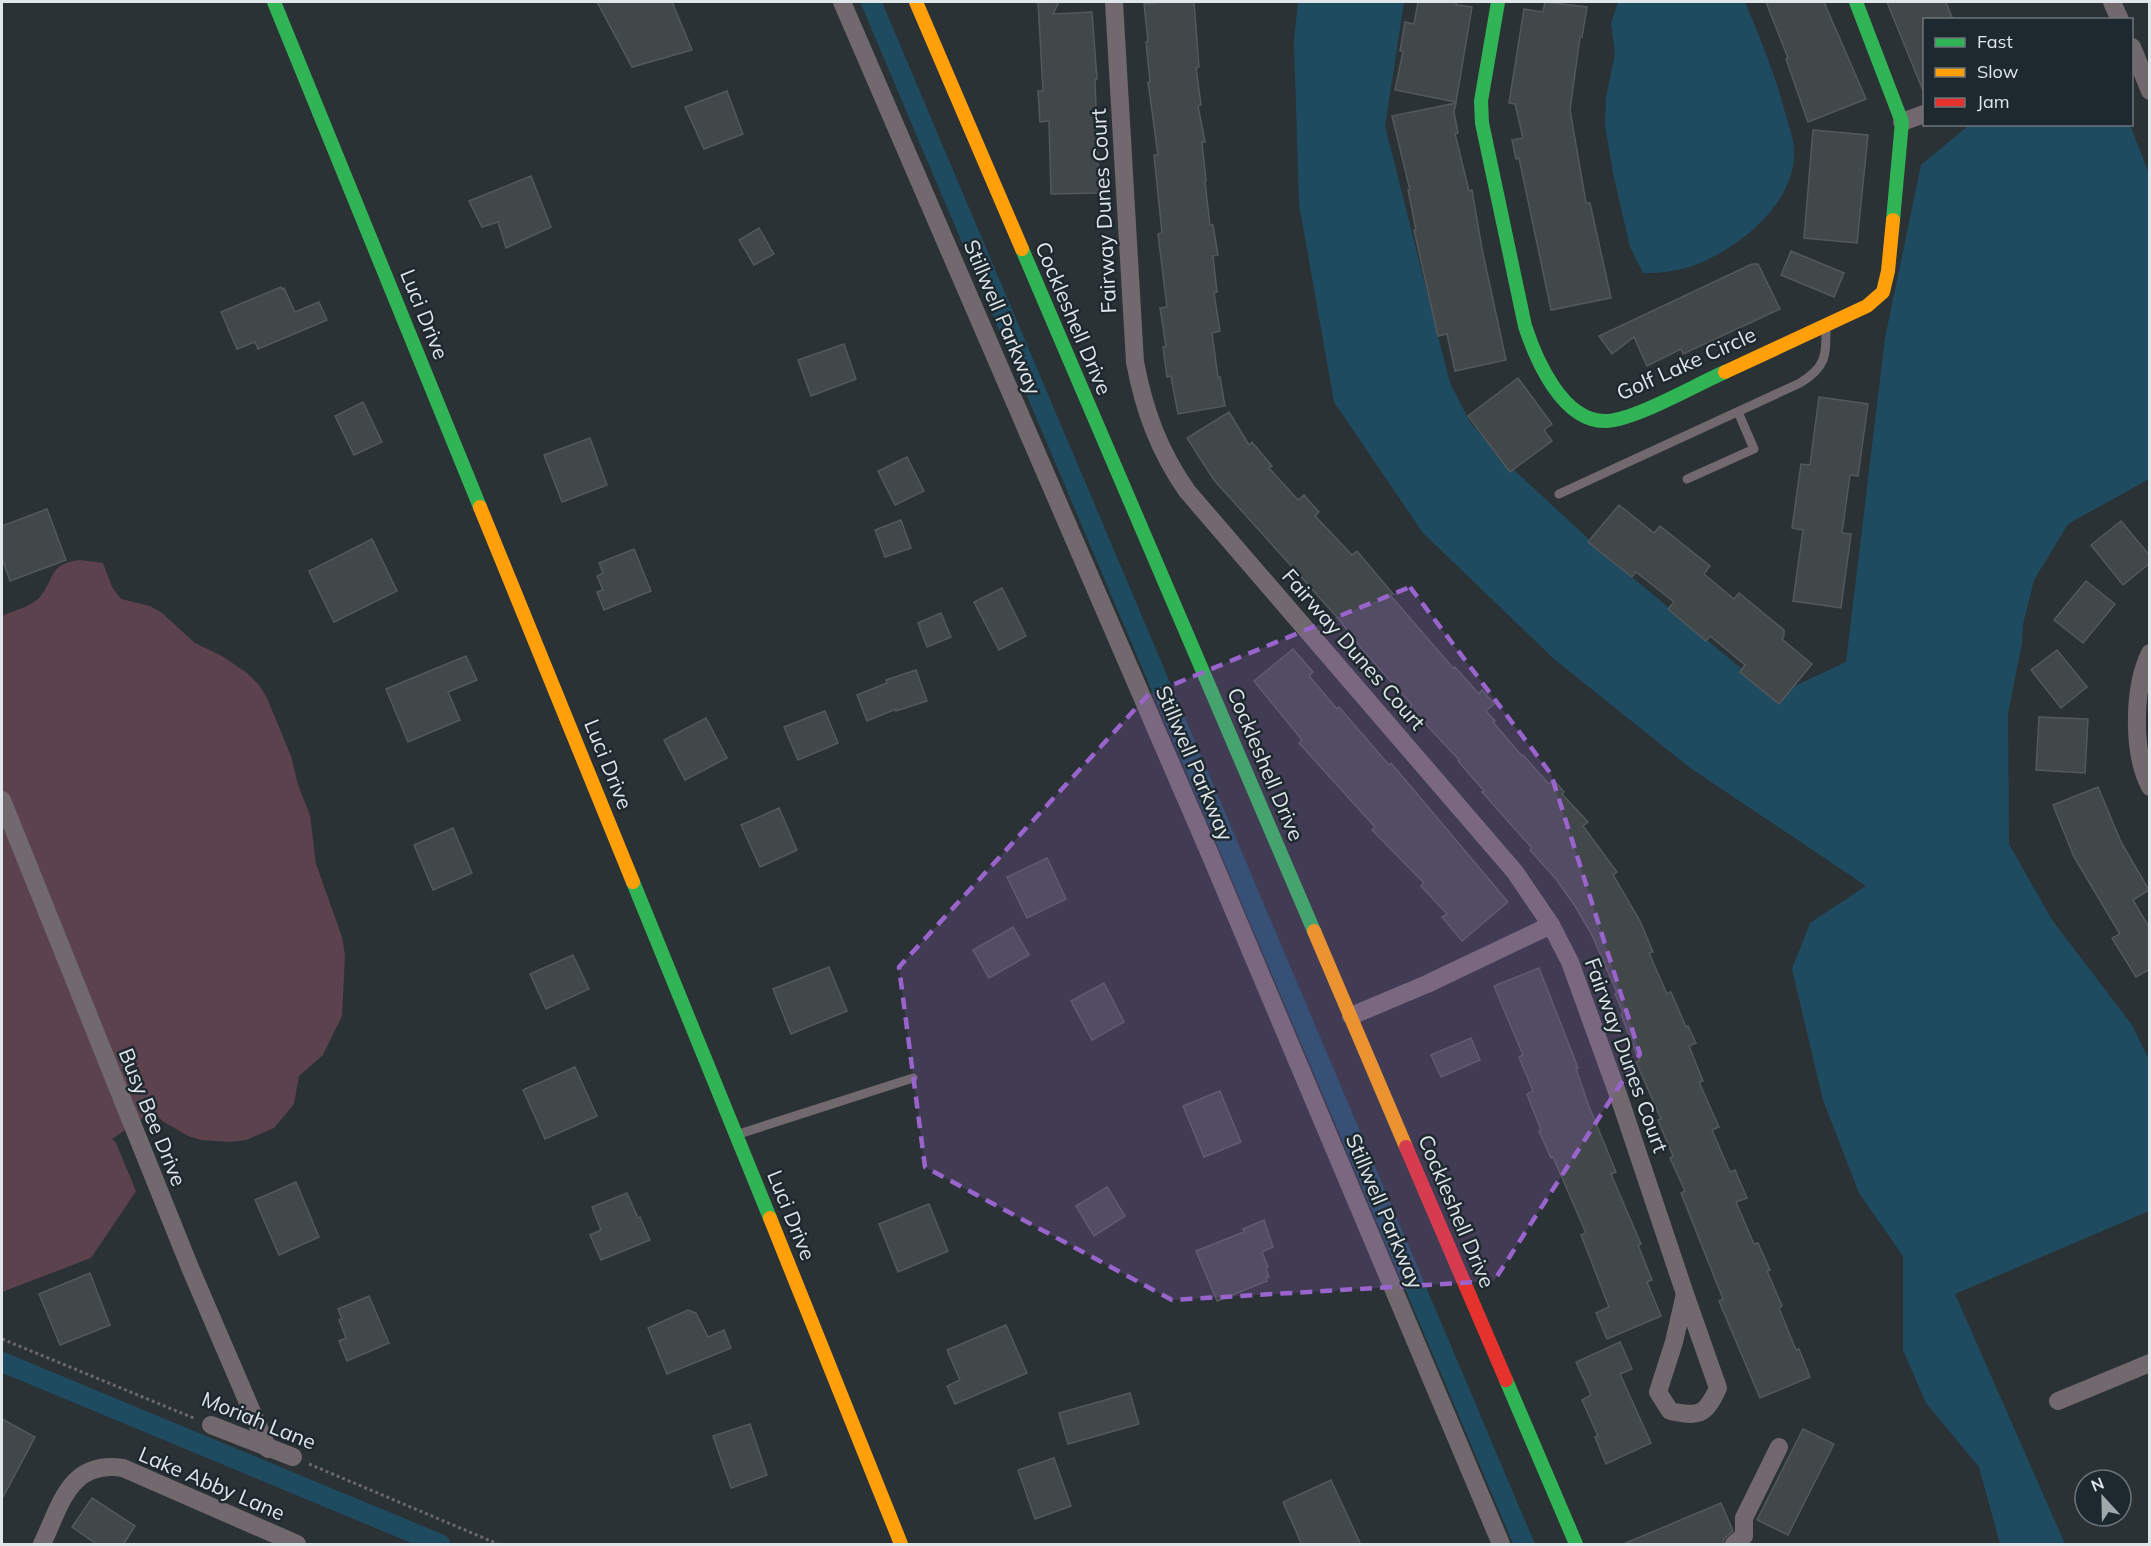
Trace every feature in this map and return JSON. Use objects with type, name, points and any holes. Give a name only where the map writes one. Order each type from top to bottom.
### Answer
[{"type":"street","name":"Luci Drive","points":[[274,2],[737,1135],[901,1545]]},
{"type":"street","name":"Stillwell Parkway","points":[[842,2],[1209,852],[1501,1545]]},
{"type":"street","name":"Cockleshell Drive","points":[[916,2],[1352,1016],[1576,1545]]},
{"type":"street","name":"Fairway Dunes Court","points":[[1114,2],[1133,344],[1140,388],[1157,441],[1187,491],[1515,872],[1551,925],[1570,962],[1713,1369],[1718,1388],[1709,1407],[1691,1416],[1670,1411],[1658,1392],[1674,1342],[1685,1294]]},
{"type":"street","name":"Golf Lake Circle","points":[[1498,2],[1481,101],[1482,123],[1530,346],[1540,366],[1565,400],[1579,414],[1598,421],[1618,418],[1826,325],[1867,306],[1882,292],[1888,272],[1902,122],[1856,2]]},
{"type":"street","points":[[2112,2],[2119,18]]},
{"type":"street","points":[[2133,49],[2150,91]]},
{"type":"street","points":[[1902,122],[1923,114]]},
{"type":"street","points":[[2150,653],[2142,678],[2137,722],[2141,764],[2150,787]]},
{"type":"street","name":"Busy Bee Drive","points":[[2,800],[191,1270],[268,1449]]},
{"type":"street","points":[[1352,1016],[1427,984],[1551,925]]},
{"type":"street","points":[[2058,1401],[2149,1365]]},
{"type":"street","name":"Moriah Lane","points":[[211,1425],[293,1457]]},
{"type":"street","points":[[1734,1545],[1744,1536],[1744,1518],[1779,1447]]},
{"type":"street","name":"Lake Abby Lane","points":[[42,1545],[68,1490],[78,1478],[96,1468],[109,1466],[123,1468],[297,1544]]},
{"type":"lane","points":[[1559,494],[1800,384],[1816,373],[1823,361],[1826,348],[1826,325]]},
{"type":"lane","points":[[1687,479],[1754,449],[1738,412]]},
{"type":"lane","points":[[737,1135],[913,1078]]},
{"type":"path","name":"Moriah Lane","points":[[2,1339],[211,1425]]},
{"type":"path","name":"Moriah Lane","points":[[293,1457],[498,1545]]},
{"type":"highlighted area","points":[[1410,587],[1551,774],[1640,1054],[1494,1281],[1172,1300],[925,1167],[899,967],[1148,695]]},
{"type":"shaded area","points":[[80,560],[103,563],[112,587],[121,599],[150,606],[162,613],[195,643],[222,656],[247,673],[259,685],[267,698],[291,756],[298,785],[310,815],[316,864],[342,937],[345,955],[342,1016],[323,1055],[299,1076],[294,1104],[274,1128],[246,1140],[230,1142],[201,1140],[188,1136],[152,1112],[112,1139],[116,1143],[136,1191],[91,1258],[2,1292],[2,616],[37,600],[58,568]]},
{"type":"water","points":[[1298,2],[1404,2],[1385,126],[1450,383],[1470,422],[1499,456],[1608,557],[1774,696],[1846,662],[1885,338],[1921,165],[1968,126],[2130,126],[2149,174],[2149,479],[2068,524],[2034,580],[2023,624],[2022,643],[2008,714],[2009,844],[2052,920],[2132,1025],[2149,1060],[2149,1211],[1955,1294],[2065,1544],[2000,1544],[1979,1467],[1926,1403],[1903,1350],[1903,1256],[1859,1193],[1823,1100],[1792,969],[1810,923],[1866,886],[1689,767],[1554,659],[1423,533],[1334,402],[1299,204],[1294,41]]},
{"type":"water","points":[[1618,2],[1745,2],[1770,66],[1792,135],[1793,167],[1784,191],[1769,213],[1729,248],[1718,255],[1682,269],[1643,273],[1630,247],[1605,125],[1606,97],[1615,54],[1611,24]]},
{"type":"building","points":[[597,2],[672,2],[692,50],[632,67]]},
{"type":"building","points":[[1038,2],[1059,2],[1053,14],[1092,12],[1097,79],[1095,79],[1099,193],[1051,194],[1049,121],[1040,122],[1038,91],[1043,91]]},
{"type":"building","points":[[1194,2],[1199,67],[1196,68],[1201,105],[1198,106],[1205,142],[1202,142],[1205,182],[1210,225],[1213,225],[1218,255],[1213,256],[1217,292],[1214,293],[1220,331],[1212,333],[1218,377],[1220,377],[1225,406],[1178,414],[1171,376],[1167,377],[1163,347],[1166,347],[1160,308],[1167,307],[1158,234],[1162,233],[1154,155],[1158,155],[1148,82],[1150,82],[1146,42],[1148,41],[1144,4]]},
{"type":"building","points":[[1418,2],[1457,2],[1456,5],[1472,7],[1456,102],[1395,90],[1403,52],[1400,51],[1405,22],[1414,24]]},
{"type":"building","points":[[1545,2],[1587,7],[1582,37],[1580,37],[1570,110],[1586,203],[1590,203],[1611,298],[1551,310],[1519,158],[1516,159],[1512,140],[1523,138],[1515,104],[1509,103],[1524,9],[1543,12]]},
{"type":"building","points":[[1766,2],[1824,2],[1866,99],[1808,122],[1786,59],[1788,58]]},
{"type":"building","points":[[1887,2],[1946,2],[1952,18],[1923,18],[1923,91]]},
{"type":"building","points":[[727,91],[743,134],[704,149],[685,107]]},
{"type":"building","points":[[1456,103],[1454,112],[1458,133],[1455,134],[1469,191],[1472,190],[1506,360],[1455,371],[1447,334],[1438,336],[1414,230],[1416,230],[1408,190],[1410,190],[1392,116]]},
{"type":"building","points":[[1813,130],[1868,135],[1857,243],[1804,238]]},
{"type":"building","points":[[531,176],[551,227],[506,248],[498,222],[482,227],[469,201]]},
{"type":"building","points":[[759,228],[774,254],[754,265],[739,240]]},
{"type":"building","points":[[1791,251],[1844,273],[1834,297],[1781,275]]},
{"type":"building","points":[[1752,264],[1758,264],[1780,309],[1683,354],[1681,349],[1647,366],[1634,337],[1612,354],[1599,336]]},
{"type":"building","points":[[281,287],[284,288],[295,312],[319,302],[327,320],[258,349],[255,342],[237,349],[221,312]]},
{"type":"building","points":[[844,344],[856,379],[811,396],[798,360]]},
{"type":"building","points":[[1518,378],[1552,424],[1544,430],[1552,441],[1510,472],[1468,416]]},
{"type":"building","points":[[1819,397],[1868,404],[1858,476],[1850,475],[1842,533],[1851,534],[1841,608],[1793,601],[1803,530],[1792,528],[1801,464],[1810,465]]},
{"type":"building","points":[[363,402],[382,442],[354,455],[335,416]]},
{"type":"building","points":[[1229,412],[1249,445],[1252,442],[1272,466],[1269,468],[1298,500],[1304,495],[1319,512],[1315,516],[1352,555],[1357,551],[1393,594],[1390,595],[1454,669],[1455,667],[1479,694],[1482,690],[1494,704],[1486,711],[1495,721],[1493,722],[1549,784],[1554,780],[1564,792],[1562,794],[1588,822],[1583,826],[1617,872],[1613,875],[1640,921],[1653,952],[1649,953],[1667,994],[1671,992],[1686,1027],[1688,1026],[1696,1043],[1689,1046],[1703,1081],[1699,1082],[1719,1127],[1712,1130],[1730,1172],[1735,1170],[1747,1198],[1736,1202],[1754,1244],[1758,1243],[1770,1270],[1767,1271],[1782,1306],[1779,1308],[1810,1377],[1760,1398],[1719,1301],[1723,1299],[1681,1193],[1685,1191],[1670,1158],[1673,1156],[1658,1120],[1661,1119],[1636,1062],[1639,1061],[1621,1014],[1623,1012],[1615,994],[1617,993],[1592,935],[1556,879],[1530,850],[1532,848],[1482,792],[1484,791],[1459,760],[1410,707],[1412,705],[1361,648],[1337,617],[1214,480],[1187,438]]},
{"type":"building","points":[[590,438],[607,485],[562,502],[544,455]]},
{"type":"building","points":[[907,457],[924,491],[895,505],[878,471]]},
{"type":"building","points":[[1619,505],[1654,533],[1660,526],[1710,566],[1704,574],[1734,599],[1739,593],[1784,630],[1782,639],[1812,664],[1779,704],[1740,672],[1745,665],[1710,636],[1706,641],[1668,609],[1674,602],[1636,572],[1632,577],[1588,542]]},
{"type":"building","points":[[47,509],[66,560],[10,581],[2,558],[2,526]]},
{"type":"building","points":[[901,520],[911,548],[885,557],[875,530]]},
{"type":"building","points":[[2121,521],[2150,556],[2150,563],[2123,585],[2091,545]]},
{"type":"building","points":[[372,539],[397,591],[334,622],[309,571]]},
{"type":"building","points":[[634,549],[651,591],[604,610],[597,592],[603,590],[597,576],[603,573],[599,563]]},
{"type":"building","points":[[2086,581],[2115,604],[2083,643],[2054,620]]},
{"type":"building","points":[[1002,588],[1026,636],[999,650],[974,602]]},
{"type":"building","points":[[941,613],[951,637],[927,647],[918,623]]},
{"type":"building","points":[[1293,649],[1313,672],[1309,676],[1337,709],[1339,707],[1389,765],[1391,763],[1508,902],[1462,941],[1442,917],[1447,914],[1421,886],[1424,883],[1372,830],[1375,827],[1299,743],[1302,740],[1254,681]]},
{"type":"building","points":[[2057,650],[2087,687],[2061,708],[2031,670]]},
{"type":"building","points":[[466,656],[477,680],[448,692],[460,720],[408,742],[386,689]]},
{"type":"building","points":[[916,670],[927,701],[896,711],[896,709],[867,721],[857,695],[887,683],[886,680]]},
{"type":"building","points":[[825,711],[838,743],[798,760],[784,727]]},
{"type":"building","points":[[2039,717],[2088,719],[2085,773],[2036,770]]},
{"type":"building","points":[[706,718],[727,758],[685,780],[664,740]]},
{"type":"building","points":[[2098,787],[2121,842],[2149,890],[2133,900],[2150,929],[2150,969],[2136,977],[2112,938],[2120,934],[2074,857],[2053,805]]},
{"type":"building","points":[[779,808],[797,850],[760,867],[741,825]]},
{"type":"building","points":[[453,828],[472,873],[433,890],[414,845]]},
{"type":"building","points":[[1047,858],[1066,899],[1027,918],[1007,877]]},
{"type":"building","points":[[1013,927],[1029,955],[989,978],[973,950]]},
{"type":"building","points":[[573,955],[589,989],[546,1009],[530,974]]},
{"type":"building","points":[[829,967],[847,1011],[791,1034],[773,989]]},
{"type":"building","points":[[1539,968],[1578,1068],[1576,1069],[1588,1104],[1616,1172],[1611,1174],[1641,1244],[1638,1245],[1652,1280],[1647,1282],[1661,1316],[1607,1339],[1596,1313],[1609,1307],[1581,1235],[1586,1233],[1553,1157],[1551,1158],[1539,1131],[1541,1130],[1527,1094],[1533,1091],[1519,1057],[1523,1055],[1494,986]]},
{"type":"building","points":[[1104,983],[1124,1022],[1092,1040],[1071,1001]]},
{"type":"building","points":[[1471,1038],[1480,1060],[1441,1077],[1431,1055]]},
{"type":"building","points":[[575,1067],[597,1116],[545,1139],[523,1090]]},
{"type":"building","points":[[1220,1091],[1241,1142],[1204,1157],[1183,1106]]},
{"type":"building","points":[[296,1182],[319,1237],[279,1255],[255,1200]]},
{"type":"building","points":[[1107,1187],[1125,1216],[1094,1236],[1076,1206]]},
{"type":"building","points":[[627,1193],[650,1240],[601,1260],[590,1235],[601,1230],[592,1207]]},
{"type":"building","points":[[929,1204],[948,1251],[898,1272],[879,1224]]},
{"type":"building","points":[[1264,1220],[1273,1247],[1262,1252],[1268,1267],[1266,1269],[1269,1277],[1266,1278],[1267,1281],[1217,1301],[1196,1251],[1244,1232],[1243,1229]]},
{"type":"building","points":[[90,1273],[110,1325],[60,1345],[39,1294]]},
{"type":"building","points":[[369,1296],[389,1343],[347,1361],[339,1341],[346,1338],[339,1320],[342,1319],[338,1309]]},
{"type":"building","points":[[688,1310],[696,1313],[708,1337],[724,1330],[731,1348],[667,1374],[648,1328]]},
{"type":"building","points":[[1006,1325],[1027,1373],[955,1404],[947,1386],[960,1380],[947,1350]]},
{"type":"building","points":[[1620,1342],[1632,1369],[1620,1374],[1651,1443],[1606,1464],[1595,1437],[1598,1436],[1582,1400],[1591,1395],[1576,1362]]},
{"type":"building","points":[[1130,1393],[1139,1424],[1068,1444],[1059,1413]]},
{"type":"building","points":[[2,1419],[35,1437],[2,1499]]},
{"type":"building","points":[[750,1424],[767,1475],[731,1488],[713,1436]]},
{"type":"building","points":[[1803,1429],[1834,1444],[1788,1535],[1757,1520]]},
{"type":"building","points":[[1054,1458],[1071,1506],[1035,1519],[1018,1470]]},
{"type":"building","points":[[1331,1480],[1361,1545],[1302,1545],[1283,1502]]},
{"type":"building","points":[[92,1498],[135,1526],[123,1545],[98,1545],[72,1527]]},
{"type":"building","points":[[1721,1503],[1733,1531],[1724,1539],[1723,1545],[1621,1545]]},
{"type":"waterway","points":[[871,2],[1524,1544]]},
{"type":"waterway","points":[[2,1362],[440,1544]]},
{"type":"traffic: fast","points":[[274,2],[480,507]]},
{"type":"traffic: fast","points":[[1498,2],[1481,101],[1482,123],[1525,326],[1544,372],[1565,401],[1577,412],[1591,419],[1607,421],[1650,408],[1725,372]]},
{"type":"traffic: fast","points":[[1856,2],[1902,122],[1893,220]]},
{"type":"traffic: fast","points":[[1022,249],[1314,931]]},
{"type":"traffic: fast","points":[[633,882],[770,1218]]},
{"type":"traffic: fast","points":[[1506,1380],[1576,1544]]},
{"type":"traffic: slow","points":[[916,2],[1022,249]]},
{"type":"traffic: slow","points":[[1725,372],[1867,306],[1883,292],[1888,271],[1893,220]]},
{"type":"traffic: slow","points":[[480,507],[633,882]]},
{"type":"traffic: slow","points":[[1314,931],[1406,1147]]},
{"type":"traffic: slow","points":[[770,1218],[901,1544]]},
{"type":"traffic: jam","points":[[1406,1147],[1506,1380]]}]
